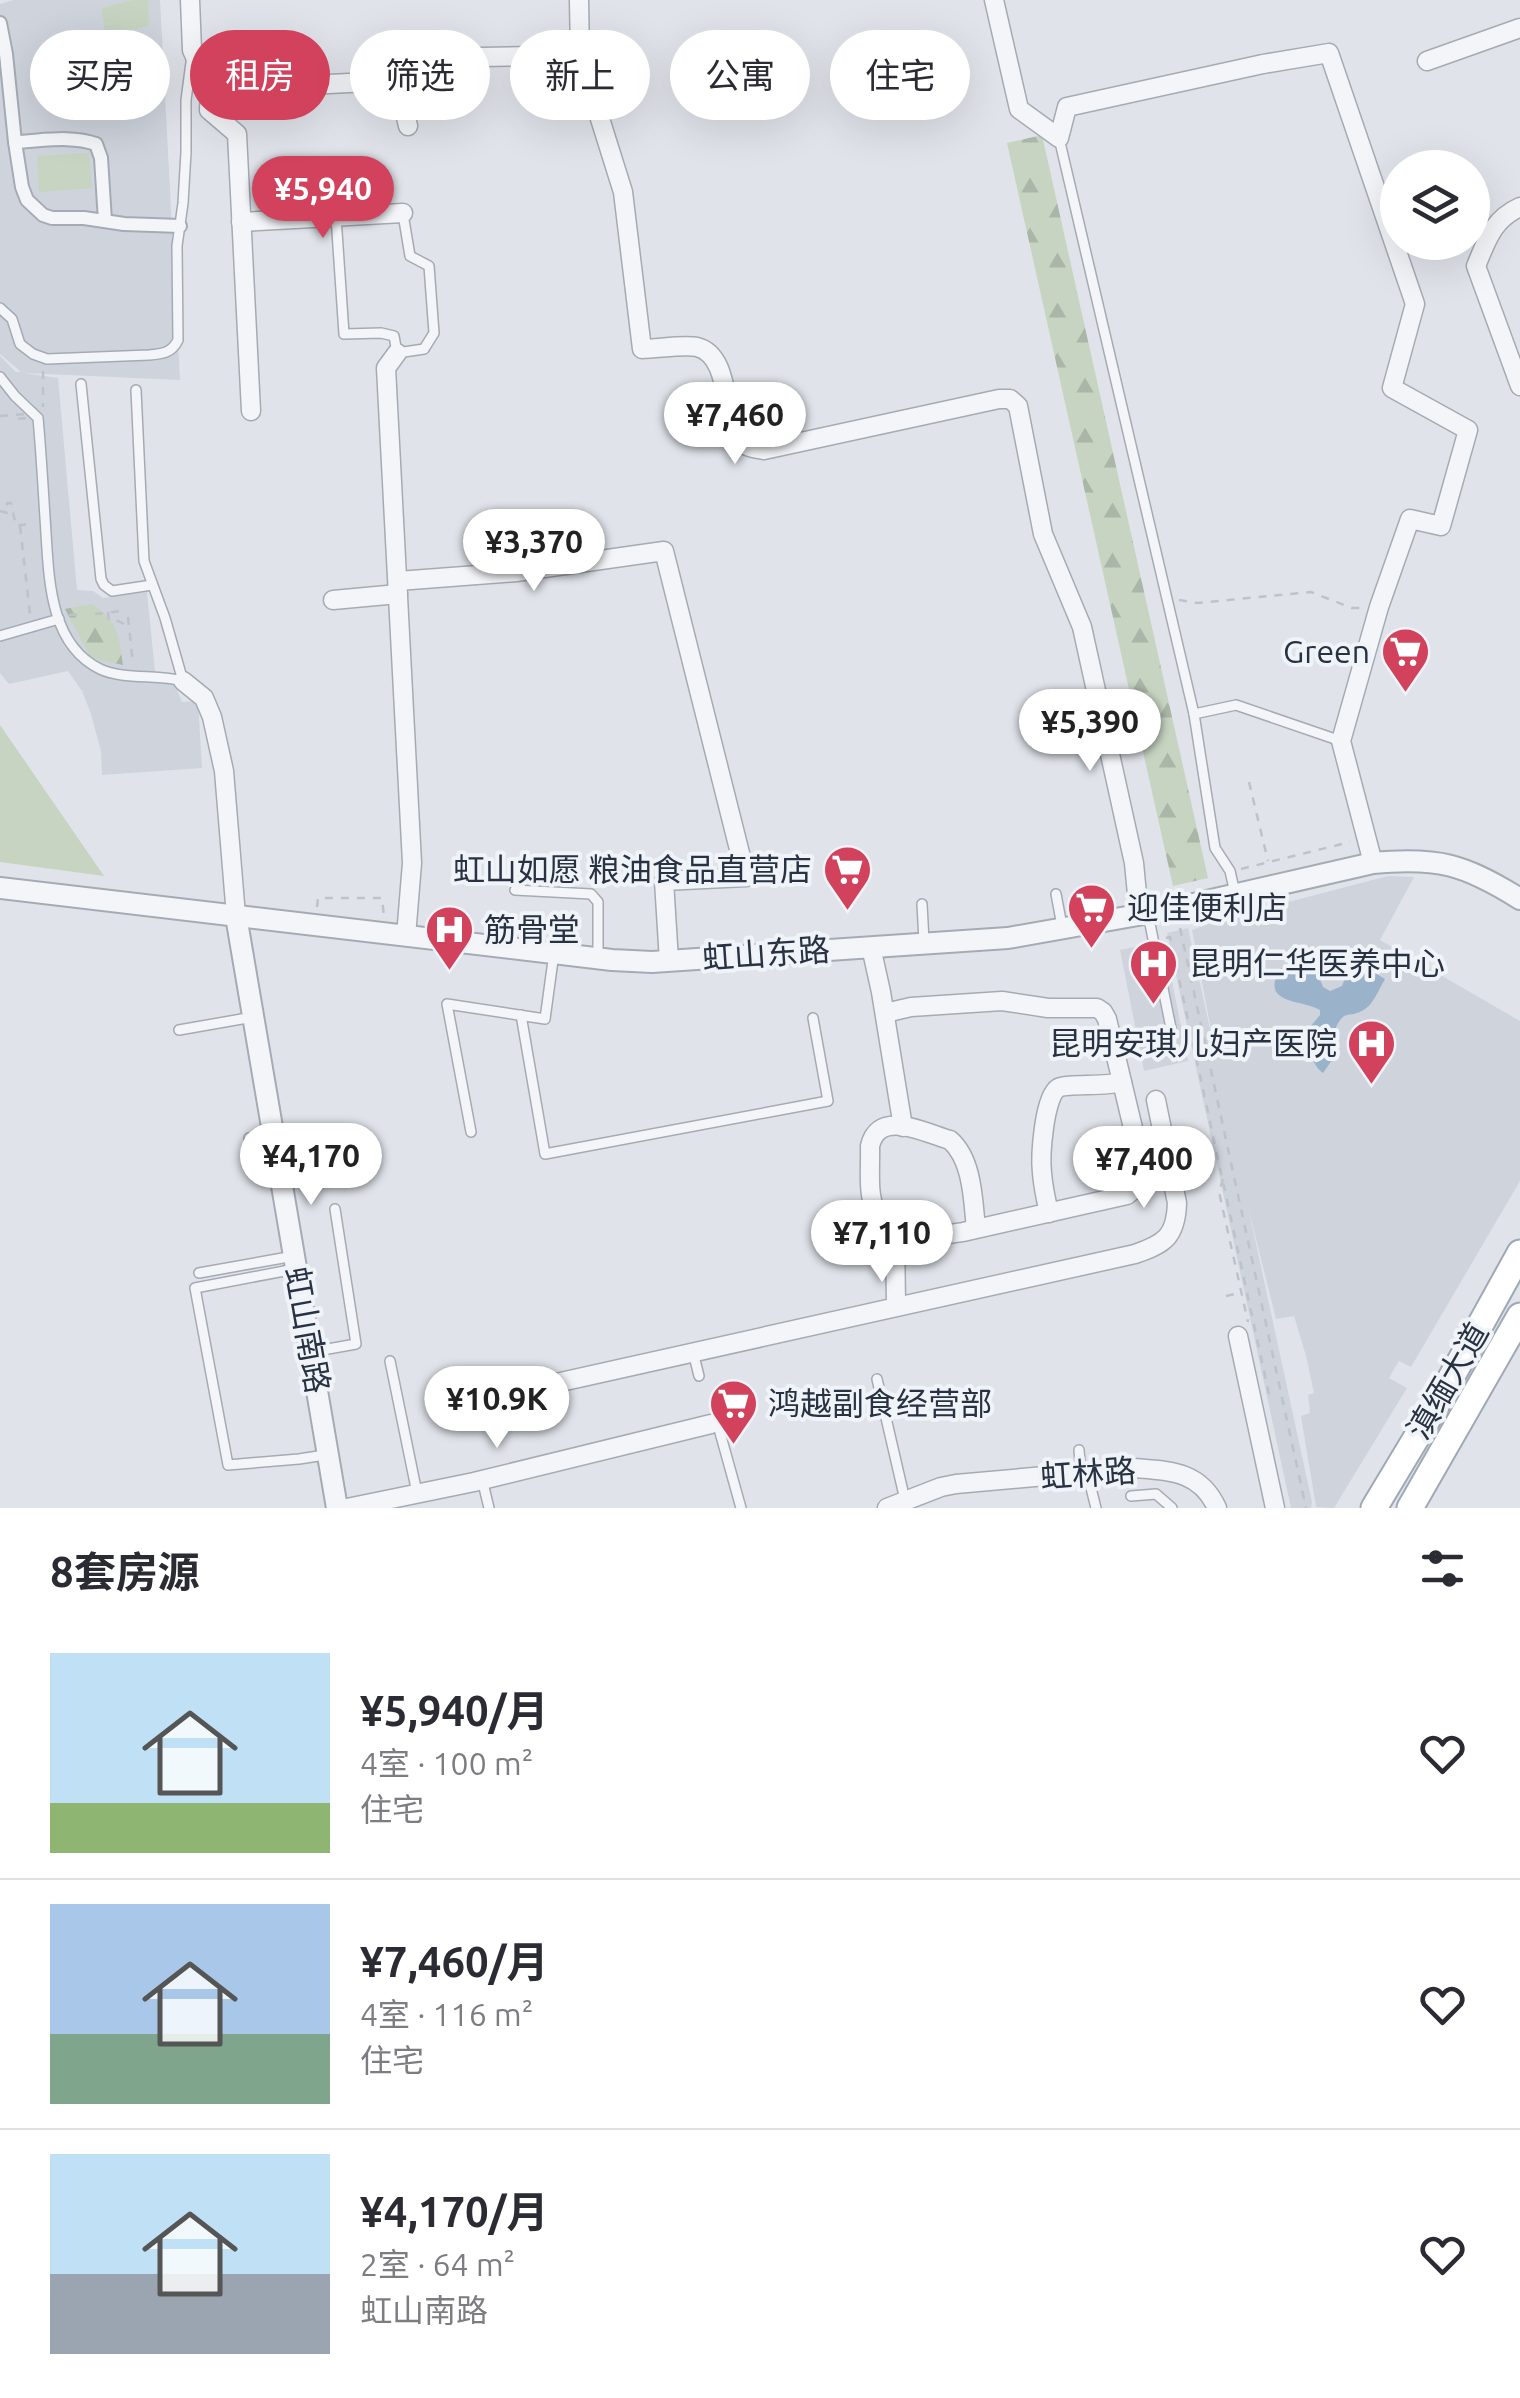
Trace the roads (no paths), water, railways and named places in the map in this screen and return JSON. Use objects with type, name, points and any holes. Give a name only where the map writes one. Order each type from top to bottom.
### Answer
[{"type":"main road","name":"滇缅大道","points":[[1374,1508],[1520,1253]]},
{"type":"main road","name":"滇缅大道","points":[[1418,1505],[1520,1316]]},
{"type":"street","points":[[190,0],[191,30]]},
{"type":"street","points":[[579,0],[580,30]]},
{"type":"street","points":[[994,0],[1019,109],[1059,138],[1067,106],[1329,53],[1415,304],[1392,388],[1468,430],[1441,526],[1410,519],[1379,607],[1341,741],[1372,863]]},
{"type":"street","points":[[0,23],[24,194],[32,206],[52,218],[180,226]]},
{"type":"street","points":[[1427,61],[1520,28]]},
{"type":"street","points":[[221,120],[237,134],[251,411]]},
{"type":"street","points":[[407,120],[408,126]]},
{"type":"street","points":[[600,120],[623,192],[642,349],[697,347],[711,355],[720,371],[738,440],[749,448],[764,450],[999,400],[1010,399],[1018,406],[1042,534],[1082,626],[1144,914]]},
{"type":"street","points":[[16,142],[61,139],[96,144],[102,158],[105,221]]},
{"type":"street","points":[[1520,207],[1505,214],[1488,237],[1476,266],[1520,386]]},
{"type":"street","points":[[241,222],[403,213]]},
{"type":"street","points":[[398,353],[386,368],[412,863],[406,936]]},
{"type":"street","points":[[333,600],[664,551],[746,877],[664,881],[669,961]]},
{"type":"street","points":[[183,681],[204,698],[212,716],[224,771],[236,916]]},
{"type":"street","name":"虹山东路","points":[[0,888],[641,962],[994,940],[1176,908],[1372,863],[1404,860],[1440,862],[1467,870],[1520,898]]},
{"type":"street","name":"虹山南路","points":[[236,916],[337,1508]]},
{"type":"street","points":[[871,946],[903,1127]]},
{"type":"street","points":[[885,1013],[910,1007],[1002,1001],[1048,1008],[1097,1008],[1107,1018],[1143,1170],[1139,1185],[1127,1194],[976,1229],[948,1235],[895,1231],[880,1220],[872,1204],[870,1146],[877,1130],[893,1124],[956,1145],[972,1192],[976,1229]]},
{"type":"street","points":[[1049,1212],[1041,1166],[1051,1096],[1062,1086],[1122,1082]]},
{"type":"street","points":[[502,1395],[1156,1247],[1168,1237],[1176,1220],[1177,1203],[1156,1100]]},
{"type":"street","points":[[895,1231],[896,1306]]},
{"type":"street","points":[[1243,1332],[1275,1508]]},
{"type":"street","points":[[347,1508],[711,1424]]},
{"type":"street","name":"虹林路","points":[[887,1508],[956,1484],[1134,1468],[1192,1478],[1212,1496],[1217,1508]]},
{"type":"lane","points":[[0,308],[12,319],[26,351],[47,359],[149,356],[170,351],[178,340],[177,246],[190,67]]},
{"type":"lane","points":[[1059,138],[1194,714],[1215,848],[1230,872],[1235,894]]},
{"type":"lane","points":[[336,217],[344,334],[394,336],[398,353],[424,350],[434,333],[429,266],[410,256],[403,213]]},
{"type":"lane","points":[[0,377],[38,418],[52,598],[68,640],[78,654],[102,670],[183,681],[144,562],[136,390]]},
{"type":"lane","points":[[81,384],[101,579],[112,591],[152,585]]},
{"type":"lane","points":[[0,636],[59,619]]},
{"type":"lane","points":[[1194,714],[1236,705],[1341,741]]},
{"type":"lane","points":[[515,890],[591,894],[598,902],[598,958]]},
{"type":"lane","points":[[1056,894],[1062,929]]},
{"type":"lane","points":[[922,904],[924,944]]},
{"type":"lane","points":[[1144,914],[1172,1033]]},
{"type":"lane","points":[[472,1132],[447,1004],[545,1018],[554,953]]},
{"type":"lane","points":[[521,1015],[545,1154],[828,1101],[813,1018]]},
{"type":"lane","points":[[179,1030],[253,1017]]},
{"type":"lane","points":[[249,1138],[273,1134]]},
{"type":"lane","points":[[310,1352],[356,1344],[335,1208]]},
{"type":"lane","points":[[199,1273],[295,1262]]},
{"type":"lane","points":[[295,1262],[196,1288],[228,1464],[328,1454]]},
{"type":"lane","points":[[694,1352],[700,1376]]},
{"type":"lane","points":[[390,1361],[417,1494]]},
{"type":"lane","points":[[877,1379],[905,1500]]},
{"type":"lane","points":[[711,1424],[719,1429],[741,1508]]},
{"type":"lane","points":[[1079,1450],[1096,1508]]},
{"type":"lane","points":[[1153,1470],[1156,1494],[1172,1508]]},
{"type":"lane","points":[[475,1476],[489,1508]]},
{"type":"lane","points":[[1131,1496],[1156,1494]]},
{"type":"water","points":[[1367,962],[1370,970],[1385,979],[1368,1006],[1341,1020],[1333,1034],[1339,1050],[1323,1073],[1300,1039],[1320,1010],[1278,995],[1275,980],[1281,968],[1298,965],[1318,974],[1323,987],[1330,991],[1342,986],[1348,970]]},
{"type":"place","name":"Green","points":[[1405,694]]},
{"type":"place","name":"虹山如愿 粮油食品直营店","points":[[847,912]]},
{"type":"place","name":"迎佳便利店","points":[[1092,950]]},
{"type":"place","name":"筋骨堂","points":[[449,972]]},
{"type":"place","name":"昆明仁华医养中心","points":[[1154,1006]]},
{"type":"place","name":"昆明安琪儿妇产医院","points":[[1372,1086]]},
{"type":"place","name":"鸿越副食经营部","points":[[733,1446]]}]
